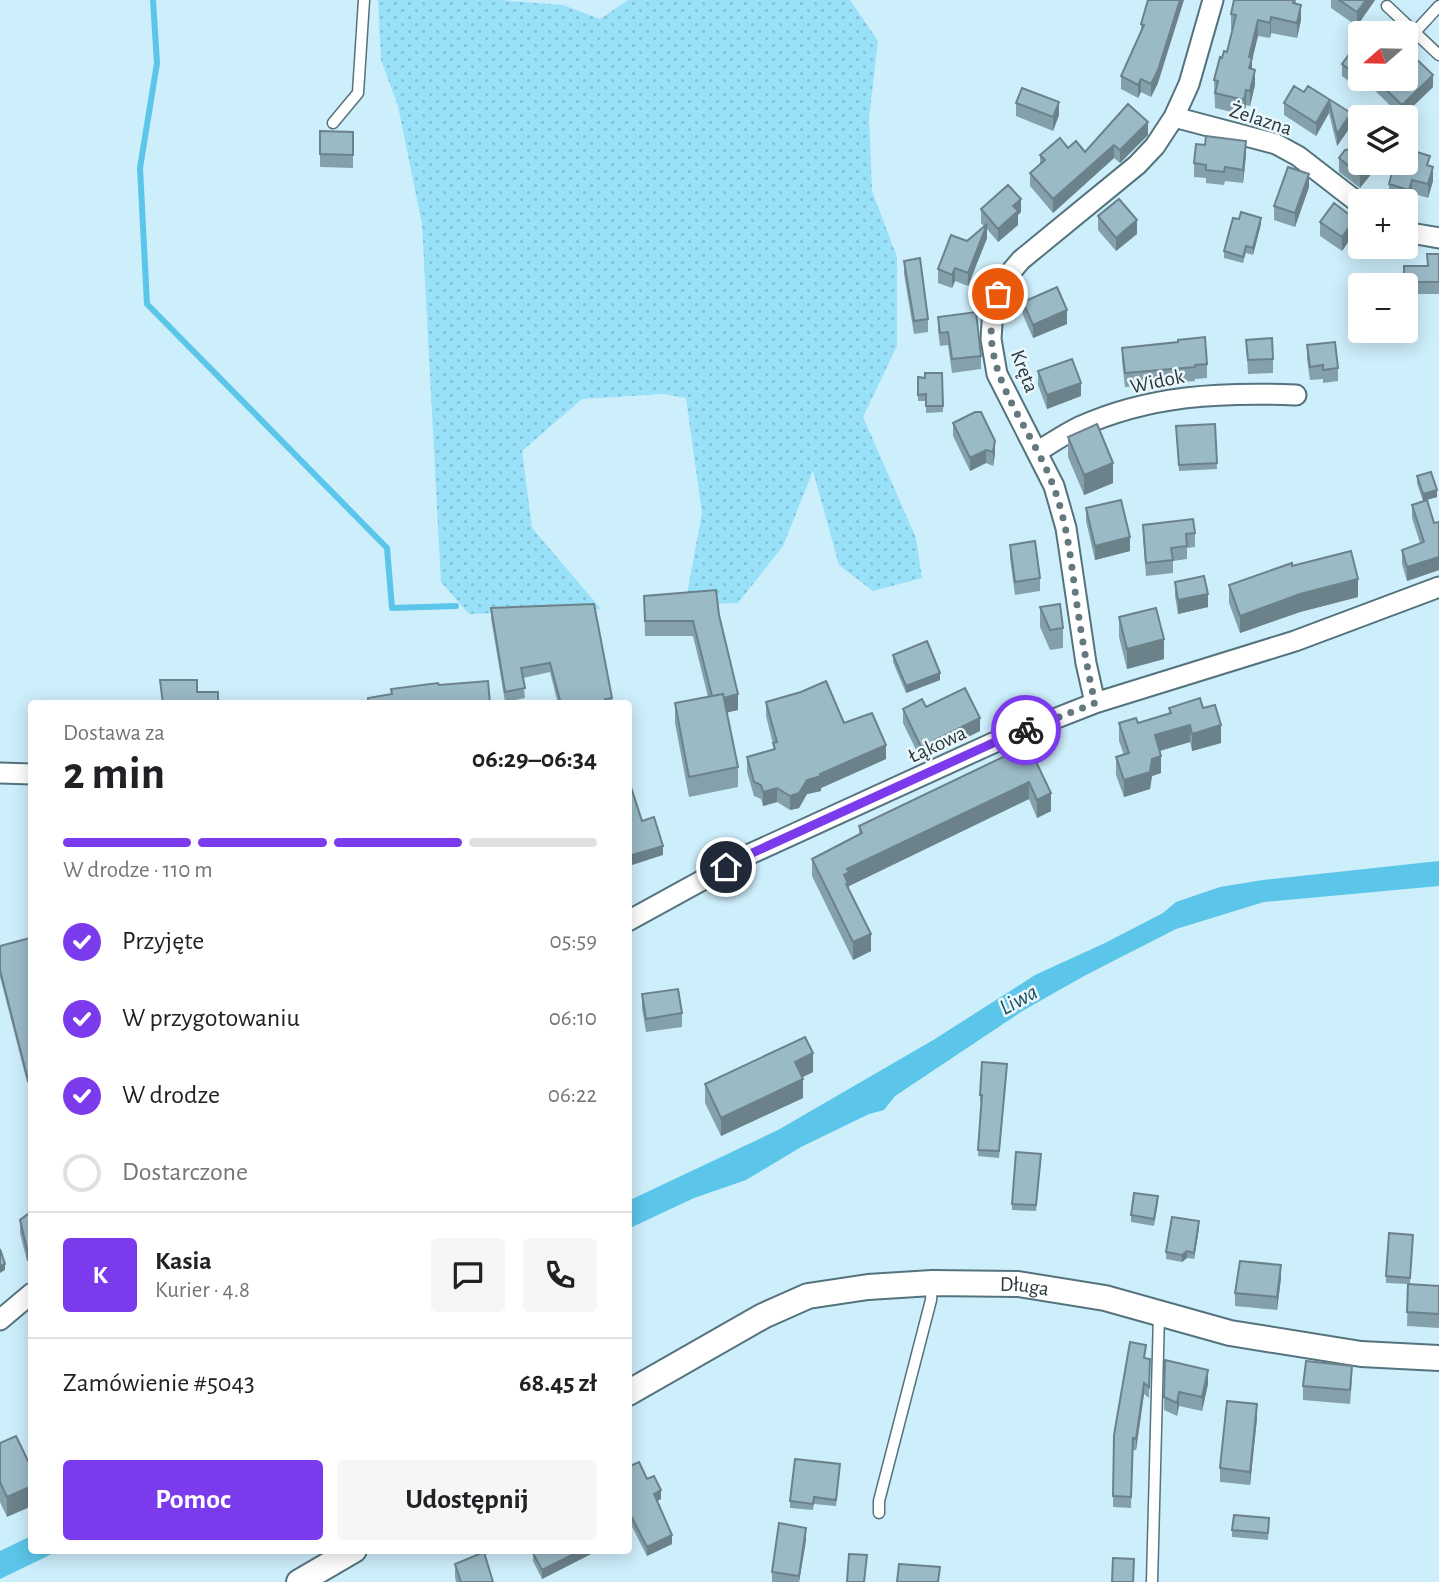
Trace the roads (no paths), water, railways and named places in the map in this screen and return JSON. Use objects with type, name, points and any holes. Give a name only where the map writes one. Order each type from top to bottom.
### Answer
[{"type":"street","name":"Kręta","points":[[1095,703],[1086,663],[1066,528],[1054,486],[997,374],[991,339],[993,308],[1003,281],[1021,260],[1155,146],[1174,117],[1189,84],[1213,0]]},
{"type":"street","name":"Żelazna","points":[[1174,117],[1276,144],[1298,156],[1348,195]]},
{"type":"street","points":[[1418,234],[1439,238]]},
{"type":"street","name":"Widok","points":[[1037,452],[1078,428],[1108,416],[1170,400],[1203,394],[1296,395]]},
{"type":"street","name":"Łąkowa","points":[[632,915],[750,854],[993,743],[1095,703],[1295,641],[1439,587]]},
{"type":"street","points":[[0,773],[28,774]]},
{"type":"street","name":"Długa","points":[[632,1391],[763,1316],[808,1296],[868,1287],[932,1283],[1018,1284],[1105,1298],[1230,1333],[1361,1354],[1439,1358]]},
{"type":"street","points":[[0,1320],[28,1296]]},
{"type":"street","points":[[299,1582],[347,1554]]},
{"type":"lane","points":[[333,123],[358,93],[364,0]]},
{"type":"lane","points":[[1387,6],[1404,21]]},
{"type":"lane","points":[[1418,29],[1439,6]]},
{"type":"lane","points":[[1418,33],[1439,55]]},
{"type":"lane","points":[[879,1513],[878,1501],[931,1300],[932,1283]]},
{"type":"lane","points":[[1152,1582],[1159,1313]]},
{"type":"water","name":"Liwa","points":[[1439,861],[1439,886],[1264,902],[1176,929],[1024,1010],[895,1096],[884,1110],[869,1114],[801,1147],[746,1180],[694,1198],[632,1227],[632,1199],[778,1130],[935,1039],[1035,975],[1163,913],[1176,902],[1220,887]]},
{"type":"water","points":[[28,1537],[28,1554],[52,1554],[0,1579],[0,1551]]},
{"type":"waterway","points":[[153,0],[157,63],[140,168],[147,304],[387,548],[392,608],[456,606]]}]
